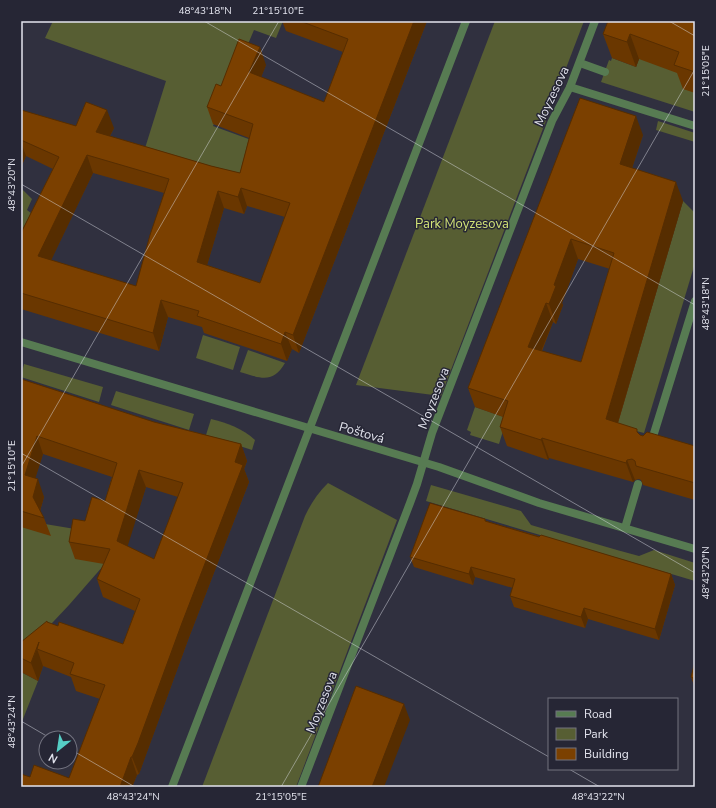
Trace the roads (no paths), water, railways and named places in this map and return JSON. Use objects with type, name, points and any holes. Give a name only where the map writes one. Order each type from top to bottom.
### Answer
[{"type":"street","points":[[172,787],[466,21]]},
{"type":"street","name":"Moyzesova","points":[[301,787],[417,484],[436,424],[552,121],[570,87],[595,21]]},
{"type":"street","points":[[580,63],[605,72]]},
{"type":"street","points":[[570,87],[695,126]]},
{"type":"street","points":[[649,450],[695,301]]},
{"type":"street","name":"Poštová","points":[[21,342],[424,462],[539,503],[695,549]]},
{"type":"street","points":[[625,528],[638,484]]},
{"type":"park label","name":"Park Moyzesova","points":[[462,223]]}]
